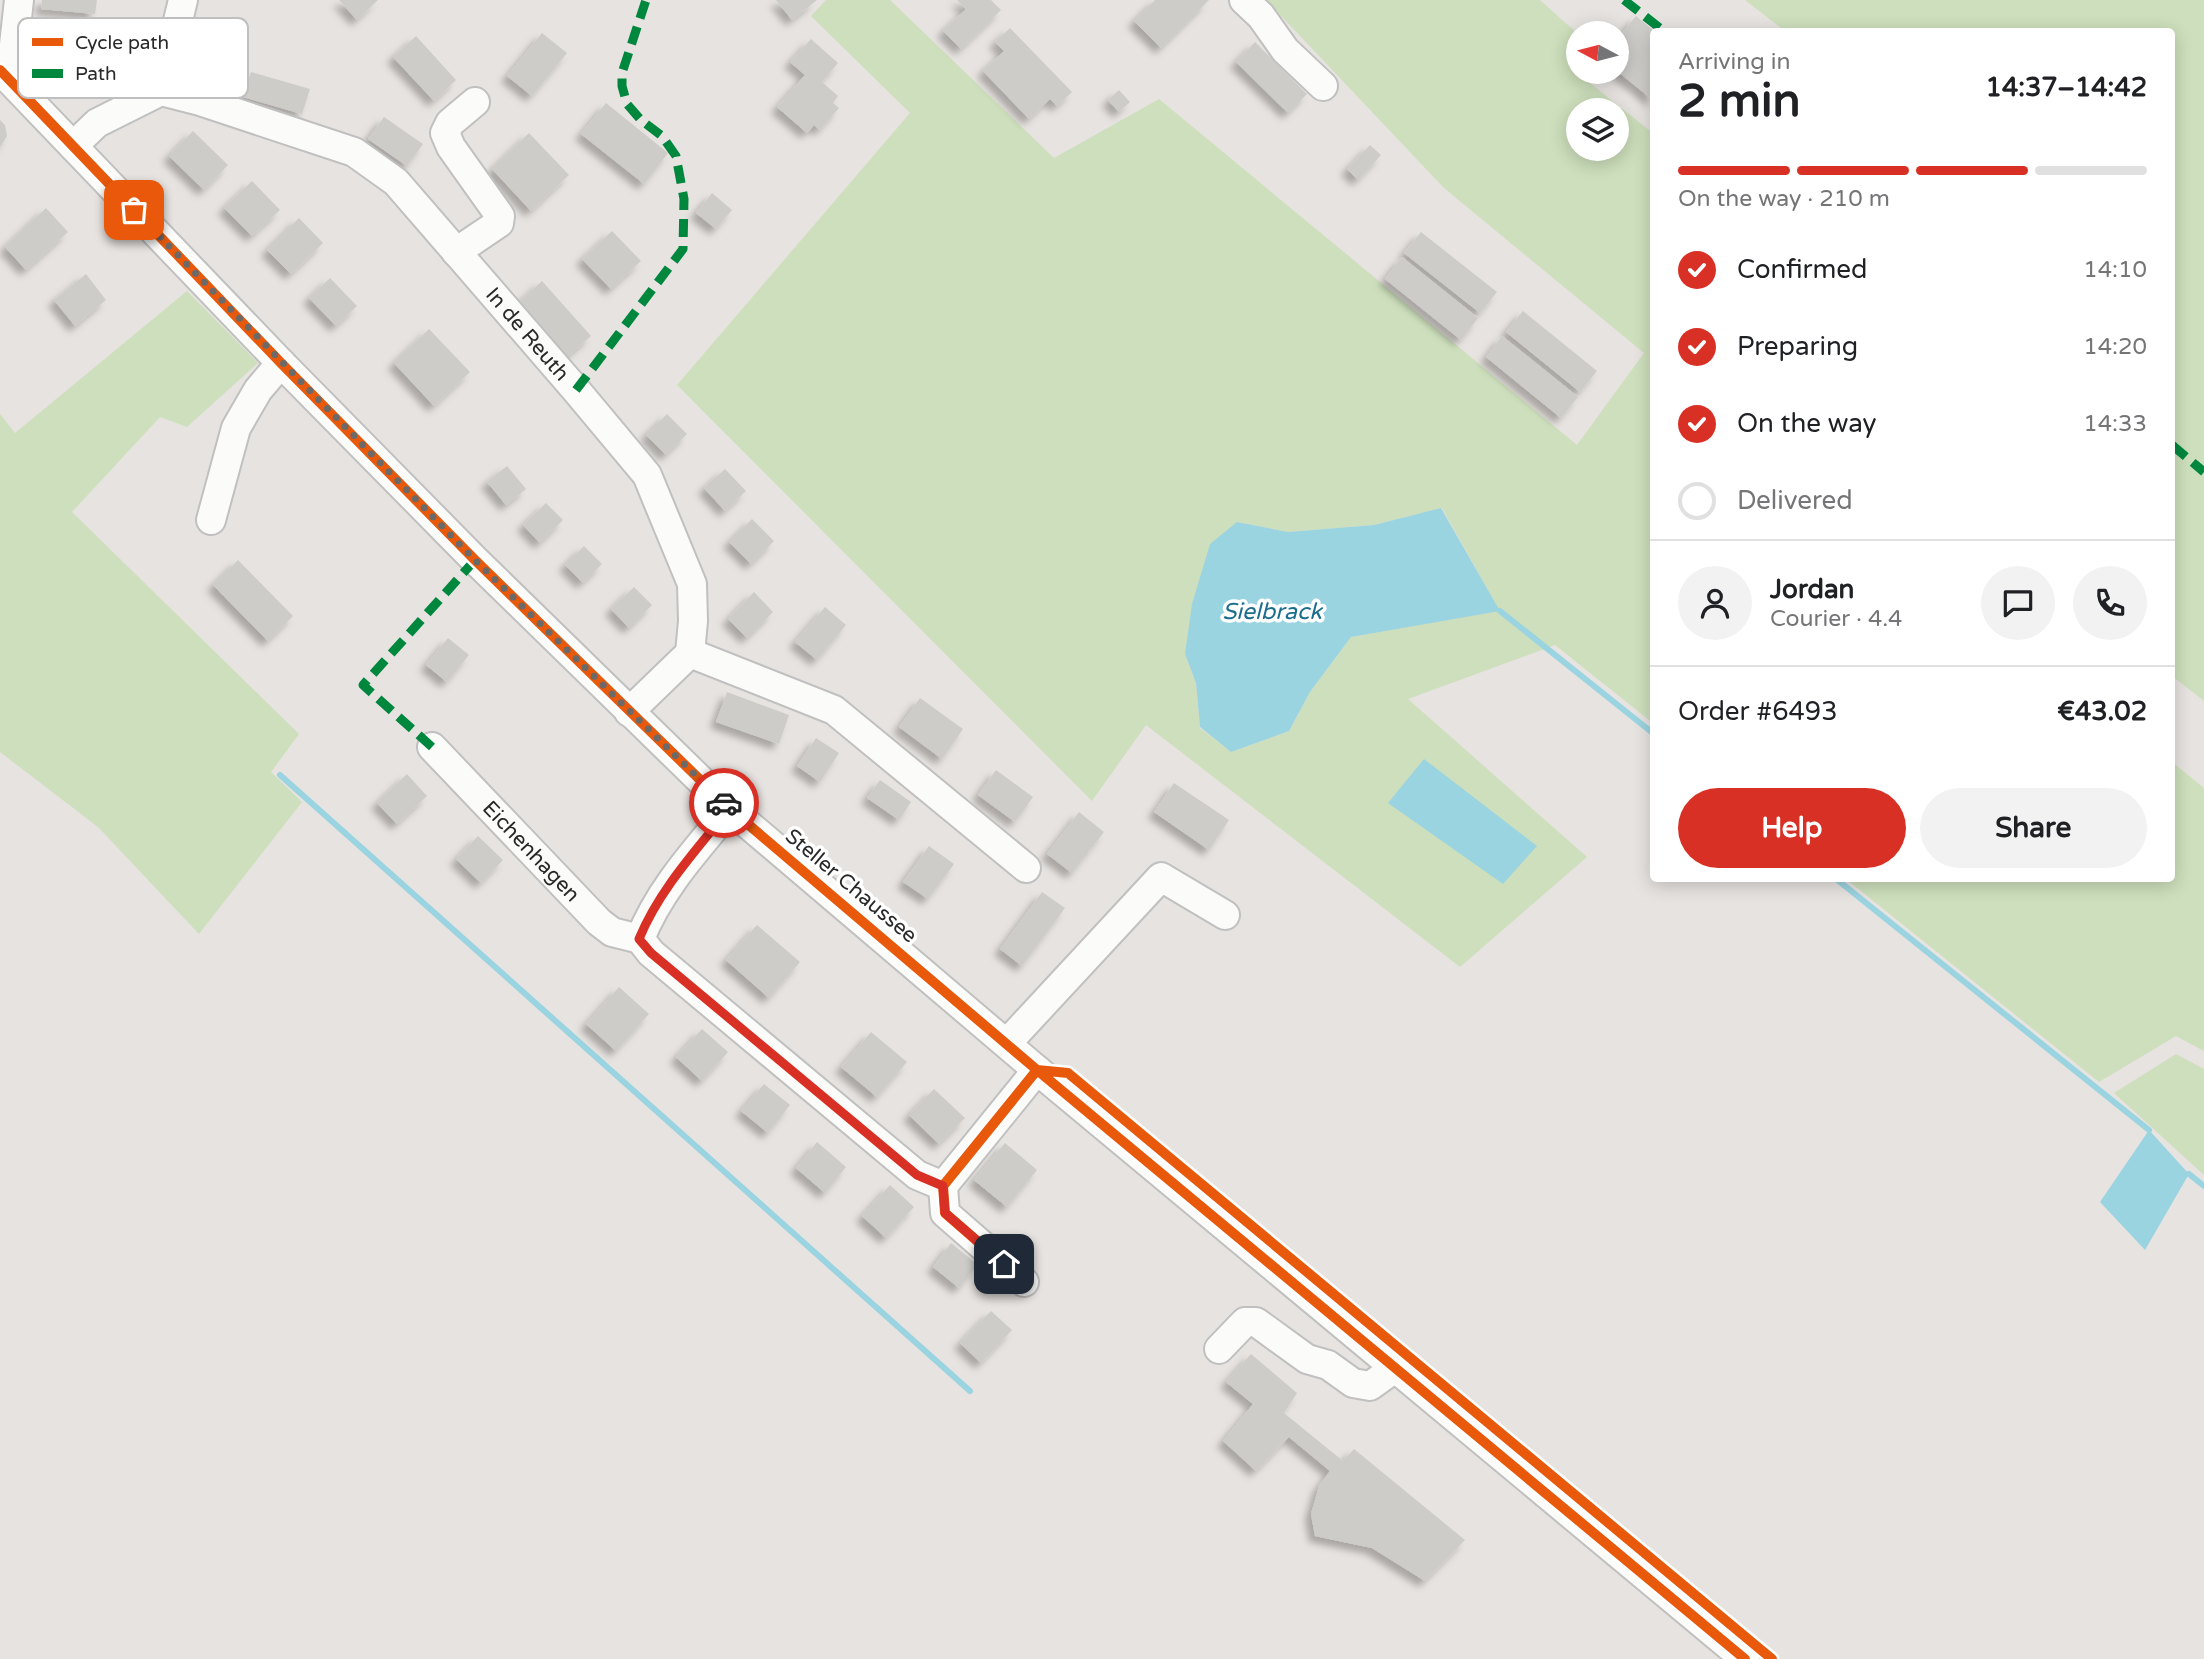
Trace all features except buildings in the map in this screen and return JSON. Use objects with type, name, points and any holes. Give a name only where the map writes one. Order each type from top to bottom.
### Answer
[{"type":"street","name":"Steller Chaussee","points":[[18,89],[1,71],[13,54],[19,0]]},
{"type":"street","points":[[179,18],[183,0]]},
{"type":"street","points":[[1244,0],[1261,16],[1285,50],[1323,86]]},
{"type":"street","name":"Steller Chaussee","points":[[27,98],[281,363],[475,560],[730,808],[1037,1070],[1745,1659]]},
{"type":"street","points":[[73,146],[97,123],[145,98]]},
{"type":"street","name":"In de Reuth","points":[[189,98],[354,152],[396,182],[647,475],[692,584],[690,653]]},
{"type":"street","points":[[456,252],[499,223],[500,216],[451,147],[445,133],[450,123],[475,102]]},
{"type":"street","points":[[211,520],[236,428],[258,390],[281,363]]},
{"type":"street","points":[[629,712],[690,653],[834,710],[1026,868]]},
{"type":"street","name":"Eichenhagen","points":[[432,747],[599,922],[612,932],[639,939],[651,953],[917,1175],[943,1186]]},
{"type":"street","points":[[639,939],[649,914],[730,808]]},
{"type":"street","points":[[1007,1042],[1161,877],[1225,915]]},
{"type":"street","points":[[1024,1282],[945,1213],[943,1186],[1037,1070]]},
{"type":"street","points":[[1219,1349],[1245,1322],[1256,1322],[1307,1359],[1328,1365],[1353,1383],[1370,1386],[1395,1368]]},
{"type":"green space","points":[[826,0],[890,0],[1054,158],[1159,99],[1577,445],[1644,353],[1444,188],[1266,0],[1540,0],[1566,23],[1566,84],[1591,84],[1609,98],[1566,98],[1566,161],[1629,161],[1629,114],[1650,131],[1650,721],[1555,645],[1408,699],[1587,857],[1460,967],[1146,725],[1092,801],[677,385],[910,113],[811,16]],"holes":[[[1442,508],[1499,610],[1351,637],[1310,692],[1289,731],[1231,752],[1200,728],[1196,683],[1185,654],[1237,522],[1288,532],[1374,525]]]},
{"type":"green space","points":[[1745,0],[2204,0],[2204,701],[2175,678],[2175,28],[1781,28]]},
{"type":"green space","points":[[187,291],[258,363],[187,427],[160,417],[72,512],[299,734],[271,772],[302,802],[199,934],[98,827],[0,752],[0,414],[15,433]]},
{"type":"green space","points":[[2175,764],[2204,788],[2204,1051],[2176,1036],[2099,1082],[1850,882],[2175,882]]},
{"type":"green space","points":[[2176,1054],[2204,1069],[2204,1175],[2114,1093]]},
{"type":"water","name":"Sielbrack","points":[[1441,508],[1500,611],[1351,637],[1310,692],[1289,731],[1231,752],[1200,727],[1196,683],[1185,654],[1192,604],[1210,544],[1237,522],[1288,532],[1374,525]]},
{"type":"water","points":[[1424,759],[1537,846],[1503,884],[1388,803]]},
{"type":"water","points":[[2149,1130],[2189,1174],[2145,1250],[2100,1202]]},
{"type":"waterway","points":[[1500,611],[1650,731]]},
{"type":"waterway","points":[[280,775],[970,1391]]},
{"type":"waterway","points":[[1840,882],[2149,1130]]},
{"type":"waterway","points":[[2189,1174],[2204,1186]]},
{"type":"marked path","points":[[576,390],[683,249],[684,199],[676,156],[662,136],[641,120],[627,104],[622,86],[622,73],[646,0]]},
{"type":"marked path","points":[[1624,0],[1660,28]]},
{"type":"marked path","points":[[2175,448],[2204,472]]},
{"type":"marked path","points":[[432,747],[363,685],[475,560]]},
{"type":"cycle path","points":[[0,70],[18,89]]},
{"type":"cycle path","points":[[27,98],[475,560],[730,809],[1037,1070],[1745,1659]]},
{"type":"cycle path","points":[[1037,1070],[1068,1073],[1772,1659]]},
{"type":"cycle path","points":[[1024,1282],[945,1213],[943,1186],[1037,1070]]},
{"type":"way so far","points":[[134,210],[475,560],[724,803]]},
{"type":"route","points":[[724,803],[730,808],[649,914],[639,939],[651,953],[917,1175],[943,1186],[945,1213],[1004,1264]]}]
